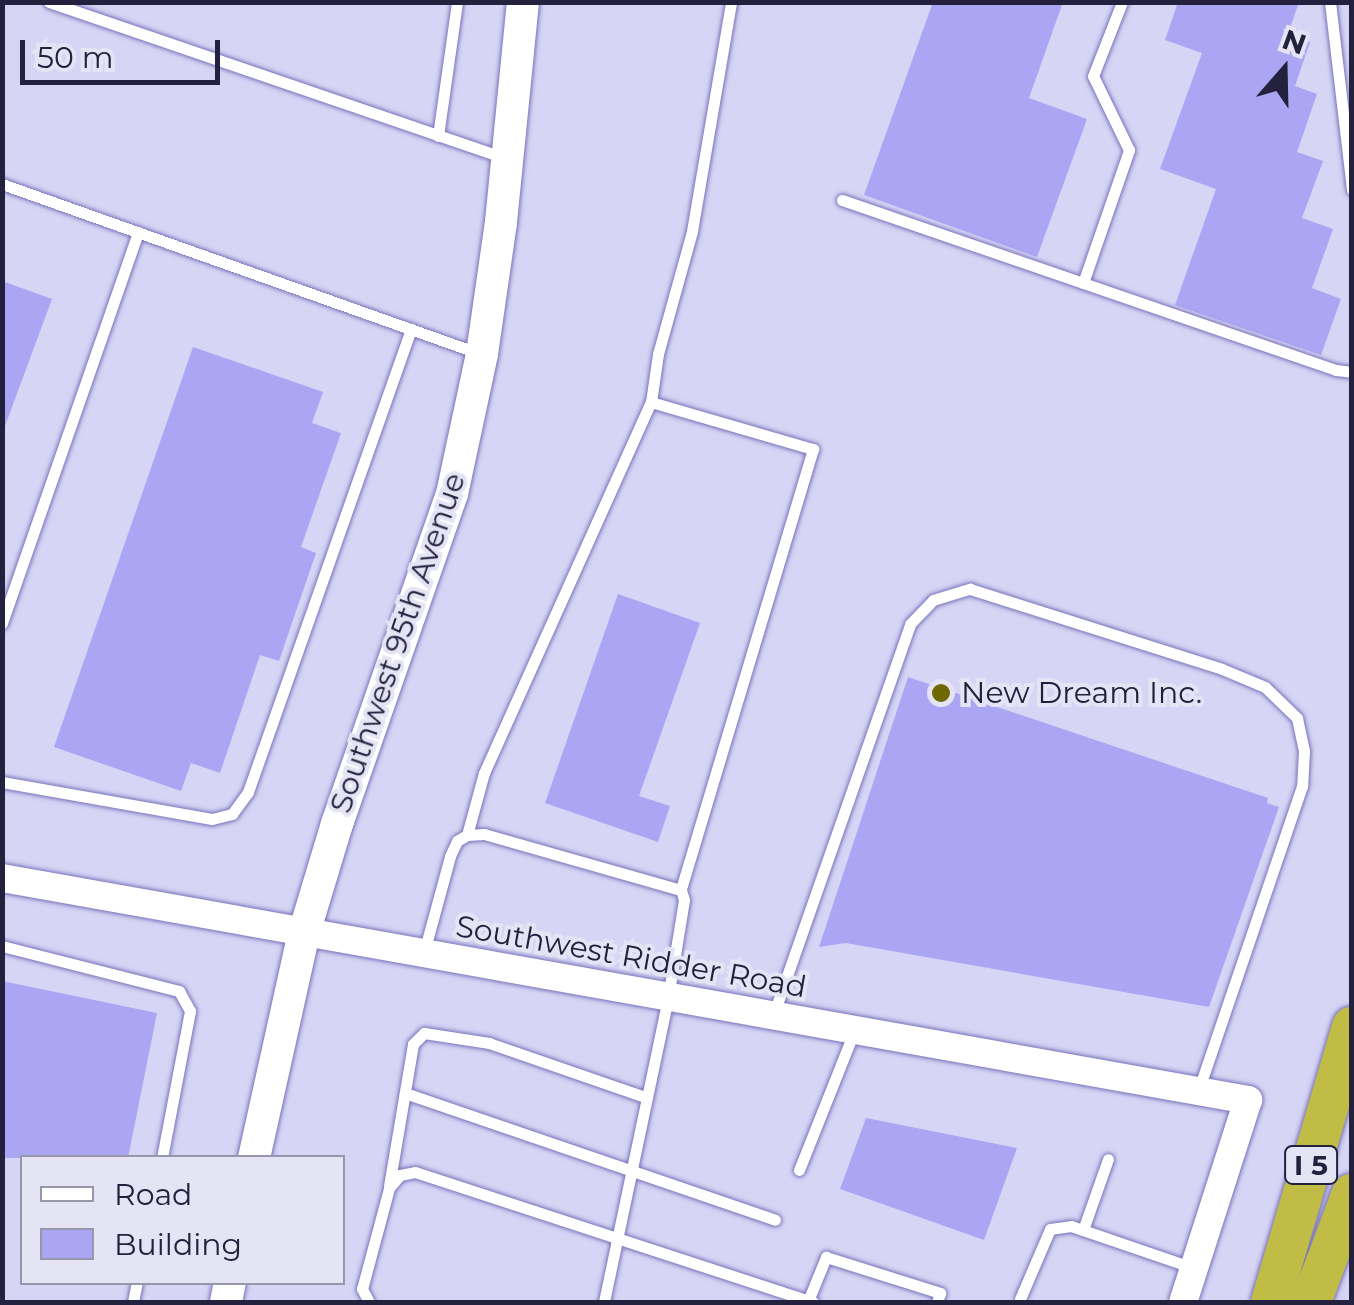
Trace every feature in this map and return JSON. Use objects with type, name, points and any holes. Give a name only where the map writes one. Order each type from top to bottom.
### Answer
[{"type":"highway","name":"I 5","points":[[1271,1302],[1352,1027]]},
{"type":"highway","name":"I 5","points":[[1311,1302],[1352,1192]]},
{"type":"main road","name":"Southwest 95th Avenue","points":[[255,1155],[304,933],[336,824],[452,494],[482,354],[522,2]]},
{"type":"street","name":"Southwest Ridder Road","points":[[2,878],[1248,1100],[1194,1268]]},
{"type":"street","points":[[1183,1302],[1194,1268]]},
{"type":"lane","points":[[49,2],[506,159]]},
{"type":"lane","points":[[438,136],[458,2]]},
{"type":"lane","points":[[468,836],[484,773],[652,402],[658,354],[692,231],[731,2]]},
{"type":"lane","points":[[1082,283],[1129,150],[1093,76],[1122,2]]},
{"type":"lane","points":[[1330,2],[1352,190]]},
{"type":"lane","points":[[2,184],[482,354]]},
{"type":"lane","points":[[842,200],[1352,372]]},
{"type":"lane","points":[[2,623],[138,232]]},
{"type":"lane","points":[[2,782],[212,819],[232,814],[248,792],[411,329]]},
{"type":"lane","points":[[604,1302],[668,998],[684,900],[681,890],[813,449],[652,402]]},
{"type":"lane","points":[[773,1016],[910,624],[933,600],[970,589],[1222,669],[1265,688],[1297,718],[1304,751],[1302,786],[1198,1092]]},
{"type":"lane","points":[[423,954],[450,856],[457,840],[468,836],[484,834],[681,890]]},
{"type":"lane","points":[[2,946],[179,992],[190,1011],[163,1155]]},
{"type":"lane","points":[[799,1170],[854,1030]]},
{"type":"lane","points":[[369,1302],[362,1289],[389,1188],[413,1044],[424,1033],[489,1043],[645,1097]]},
{"type":"lane","points":[[405,1093],[775,1220]]},
{"type":"lane","points":[[1083,1230],[1108,1158]]},
{"type":"lane","points":[[389,1188],[400,1175],[415,1172],[811,1302],[826,1258],[940,1293],[937,1302]]},
{"type":"lane","points":[[1020,1299],[1041,1242],[1050,1229],[1071,1226],[1194,1268]]},
{"type":"building","points":[[933,2],[1063,2],[1029,98],[1087,119],[1037,257],[864,195]]},
{"type":"building","points":[[1178,2],[1299,2],[1288,34],[1310,42],[1295,86],[1317,94],[1297,152],[1323,161],[1302,218],[1333,229],[1312,288],[1341,299],[1321,355],[1175,305],[1216,189],[1160,169],[1202,53],[1165,40]]},
{"type":"building","points":[[2,281],[52,299],[5,426],[2,426]]},
{"type":"building","points":[[193,347],[323,392],[312,423],[341,433],[301,547],[316,553],[279,661],[260,655],[220,773],[191,763],[181,791],[54,747]]},
{"type":"building","points":[[618,594],[700,623],[639,796],[670,806],[658,842],[545,803]]},
{"type":"building","points":[[908,677],[1268,798],[1267,803],[1279,807],[1209,1007],[846,943],[819,947]]},
{"type":"building","points":[[2,981],[157,1013],[129,1155],[2,1158]]},
{"type":"building","points":[[866,1118],[1017,1148],[984,1240],[840,1189]]},
{"type":"place","name":"New Dream Inc.","points":[[941,693]]}]
